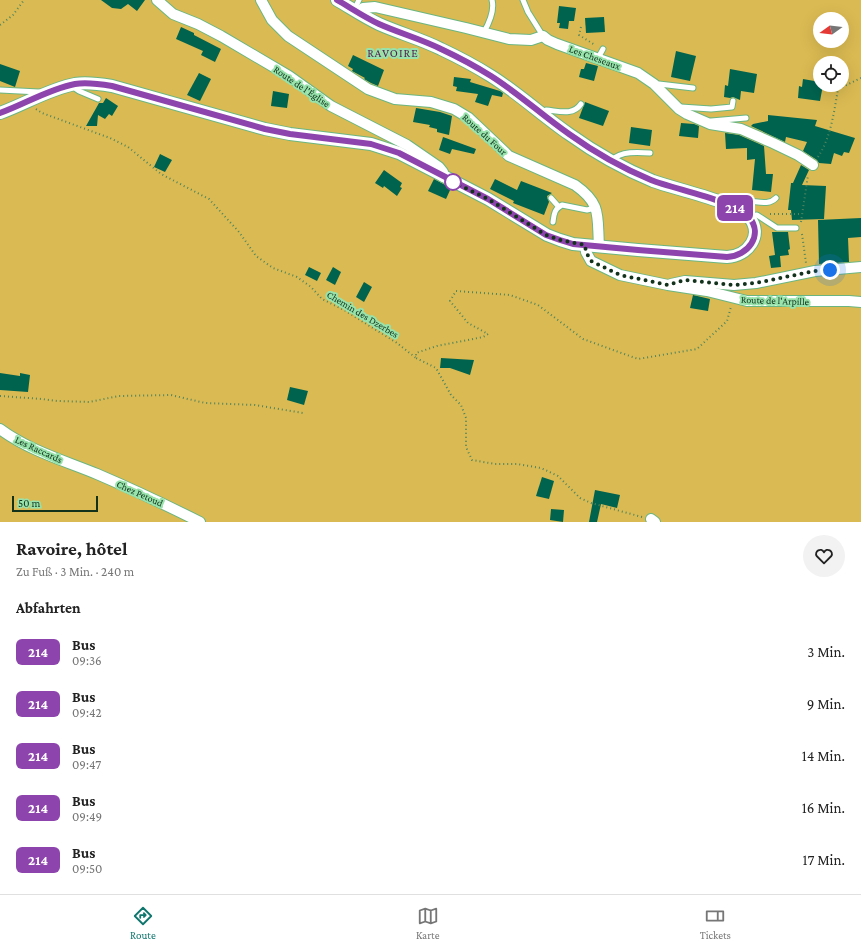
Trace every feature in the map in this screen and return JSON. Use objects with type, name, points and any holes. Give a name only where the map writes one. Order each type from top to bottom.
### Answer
[{"type":"street","name":"Route de l'Église","points":[[157,0],[173,14],[209,29],[289,76],[331,106],[407,145],[439,167],[443,172],[443,177]]},
{"type":"street","name":"Route du Four","points":[[261,0],[272,20],[288,36],[368,89],[395,99],[430,102],[454,109],[469,118],[503,152],[509,156],[575,185],[588,195],[596,208],[598,218],[599,246]]},
{"type":"street","points":[[337,0],[357,7],[375,7],[509,39],[531,40],[543,36]]},
{"type":"street","points":[[0,113],[74,84],[112,86],[277,132],[371,144],[399,153],[488,199],[546,235],[560,240],[585,245],[638,250],[734,256],[741,254],[752,242],[754,228],[752,222],[754,216],[735,208],[655,181],[612,160],[570,135],[492,76],[441,49],[378,23],[357,7]]},
{"type":"street","name":"Les Cheseaux","points":[[543,36],[548,40],[638,73],[656,87],[678,109],[694,118],[710,124],[741,129],[773,143],[813,165]]},
{"type":"street","name":"Route de l'Arpille","points":[[585,245],[586,252],[591,261],[620,275],[707,291],[734,299],[747,301],[861,302]]},
{"type":"street","points":[[668,285],[685,280],[734,285],[756,283],[815,271],[861,267]]},
{"type":"street","name":"Les Raccards","points":[[0,429],[37,450],[79,467]]},
{"type":"street","name":"Chez Petoud","points":[[79,467],[146,495],[200,522]]},
{"type":"lane","points":[[484,32],[492,12],[492,0]]},
{"type":"lane","points":[[523,0],[528,12],[543,36]]},
{"type":"lane","points":[[596,57],[603,49]]},
{"type":"lane","points":[[74,84],[76,89],[98,99]]},
{"type":"lane","points":[[656,87],[659,84],[693,88]]},
{"type":"lane","points":[[0,90],[38,92],[44,95]]},
{"type":"lane","points":[[678,109],[680,107],[711,109],[732,107],[733,101]]},
{"type":"lane","points":[[542,114],[546,110],[572,112],[581,104]]},
{"type":"lane","points":[[710,124],[712,121],[746,118]]},
{"type":"lane","points":[[612,160],[618,156],[635,152],[650,153]]},
{"type":"lane","points":[[551,198],[559,207]]},
{"type":"lane","points":[[735,208],[740,202],[749,201],[769,203],[776,198]]},
{"type":"lane","points":[[552,222],[554,213],[559,207],[566,205],[587,210],[596,208]]},
{"type":"lane","points":[[754,216],[776,228],[796,228]]},
{"type":"path","points":[[0,25],[13,15],[24,0]]},
{"type":"path","points":[[581,27],[579,34],[597,47],[596,57]]},
{"type":"path","name":"Chemin des Dzerbes","points":[[29,102],[33,107],[42,113],[110,138],[128,147],[160,174],[209,199],[239,232],[256,256],[273,268],[297,277],[311,286],[322,299],[344,310],[396,343],[416,358],[436,368],[451,395],[461,405],[466,418],[466,447],[472,460],[495,464],[517,464],[541,468],[558,476],[580,498],[591,504],[653,521]]},
{"type":"path","points":[[754,216],[802,214]]},
{"type":"path","points":[[416,358],[416,353],[421,351],[437,346],[483,337],[488,334],[468,323],[450,301],[456,291],[510,295],[538,304],[583,339],[638,359],[697,349],[727,321],[734,299]]},
{"type":"path","points":[[0,396],[89,402],[119,396],[171,395],[205,403],[255,405],[303,413]]},
{"type":"shaded area","points":[[0,0],[861,0],[861,522],[0,522]]},
{"type":"building","points":[[101,0],[145,0],[137,11],[128,4],[121,9],[112,8]]},
{"type":"building","points":[[559,6],[576,8],[574,21],[569,21],[568,29],[559,28],[560,23],[557,23]]},
{"type":"building","points":[[604,17],[605,32],[586,33],[585,18]]},
{"type":"building","points":[[181,27],[221,49],[215,62],[201,55],[203,51],[176,39]]},
{"type":"building","points":[[676,51],[696,56],[690,81],[671,77]]},
{"type":"building","points":[[353,55],[384,70],[378,86],[352,71],[353,69],[348,66]]},
{"type":"building","points":[[586,63],[598,66],[594,81],[579,77],[581,69],[584,69]]},
{"type":"building","points":[[0,64],[20,71],[15,87],[0,81]]},
{"type":"building","points":[[730,69],[757,74],[754,93],[741,91],[740,100],[733,97],[724,97],[725,85],[728,86]]},
{"type":"building","points":[[199,73],[211,79],[200,101],[187,95]]},
{"type":"building","points":[[454,77],[471,79],[470,82],[500,91],[503,93],[502,97],[492,95],[488,106],[475,102],[478,94],[456,91],[457,87],[453,86]]},
{"type":"building","points":[[803,79],[813,81],[813,92],[822,92],[820,101],[798,98],[799,86],[802,87]]},
{"type":"building","points":[[273,91],[289,94],[287,108],[271,106]]},
{"type":"building","points":[[106,98],[118,106],[112,116],[109,114],[105,119],[98,115],[97,126],[86,126],[99,103],[103,103]]},
{"type":"building","points":[[585,102],[609,111],[603,126],[579,118]]},
{"type":"building","points":[[416,108],[440,112],[452,116],[449,135],[437,132],[437,129],[429,127],[430,125],[413,122]]},
{"type":"building","points":[[768,115],[817,120],[815,126],[855,138],[849,153],[844,152],[842,156],[834,153],[831,164],[819,163],[803,151],[807,142],[786,137],[785,142],[751,126],[753,124],[768,121]]},
{"type":"building","points":[[681,123],[699,126],[698,138],[679,136]]},
{"type":"building","points":[[631,127],[652,130],[650,146],[629,143]]},
{"type":"building","points":[[725,133],[739,135],[764,146],[766,174],[773,174],[771,192],[752,190],[755,159],[747,160],[747,148],[726,149]]},
{"type":"building","points":[[443,137],[476,149],[474,154],[452,149],[450,154],[439,150]]},
{"type":"building","points":[[160,154],[172,160],[165,172],[154,167]]},
{"type":"building","points":[[801,165],[809,170],[802,185],[826,186],[824,219],[792,220],[791,210],[788,210],[791,183],[793,183]]},
{"type":"building","points":[[384,170],[402,183],[400,187],[402,188],[397,196],[384,186],[383,188],[375,183]]},
{"type":"building","points":[[434,179],[451,188],[446,199],[428,191]]},
{"type":"building","points":[[495,179],[517,190],[521,181],[552,193],[547,196],[549,202],[544,215],[513,203],[514,201],[490,189]]},
{"type":"building","points":[[861,218],[861,237],[848,238],[849,262],[819,264],[818,220]]},
{"type":"building","points":[[772,232],[788,232],[790,249],[788,250],[789,255],[780,256],[781,267],[771,268],[769,256],[775,255]]},
{"type":"building","points":[[309,267],[321,273],[317,281],[305,275]]},
{"type":"building","points":[[333,267],[341,272],[335,285],[326,280]]},
{"type":"building","points":[[364,282],[372,287],[364,302],[356,297]]},
{"type":"building","points":[[693,295],[710,299],[708,311],[690,308]]},
{"type":"building","points":[[441,358],[474,360],[470,375],[450,368],[440,368]]},
{"type":"building","points":[[0,373],[20,376],[20,373],[30,375],[28,392],[0,390]]},
{"type":"building","points":[[290,387],[308,391],[304,405],[287,400]]},
{"type":"building","points":[[542,477],[554,481],[549,499],[536,496]]},
{"type":"building","points":[[595,490],[620,495],[617,508],[601,504],[597,522],[589,522]]},
{"type":"building","points":[[551,509],[564,510],[563,522],[550,520]]},
{"type":"bus line","name":"214","points":[[0,113],[52,91],[74,84],[97,84],[112,86],[277,132],[371,144],[399,153],[488,199],[546,235],[573,244],[727,257],[741,254],[752,242],[754,228],[752,222],[748,216],[741,211],[721,202],[637,174],[570,135],[492,76],[441,49],[378,23],[337,0]]},
{"type":"district","name":"RAVOIRE","points":[[393,53]]},
{"type":"route","points":[[453,182],[511,212],[546,235],[573,244],[585,245],[586,252],[591,261],[620,275],[668,285],[685,280],[734,285],[756,283],[815,271],[830,270]]}]
